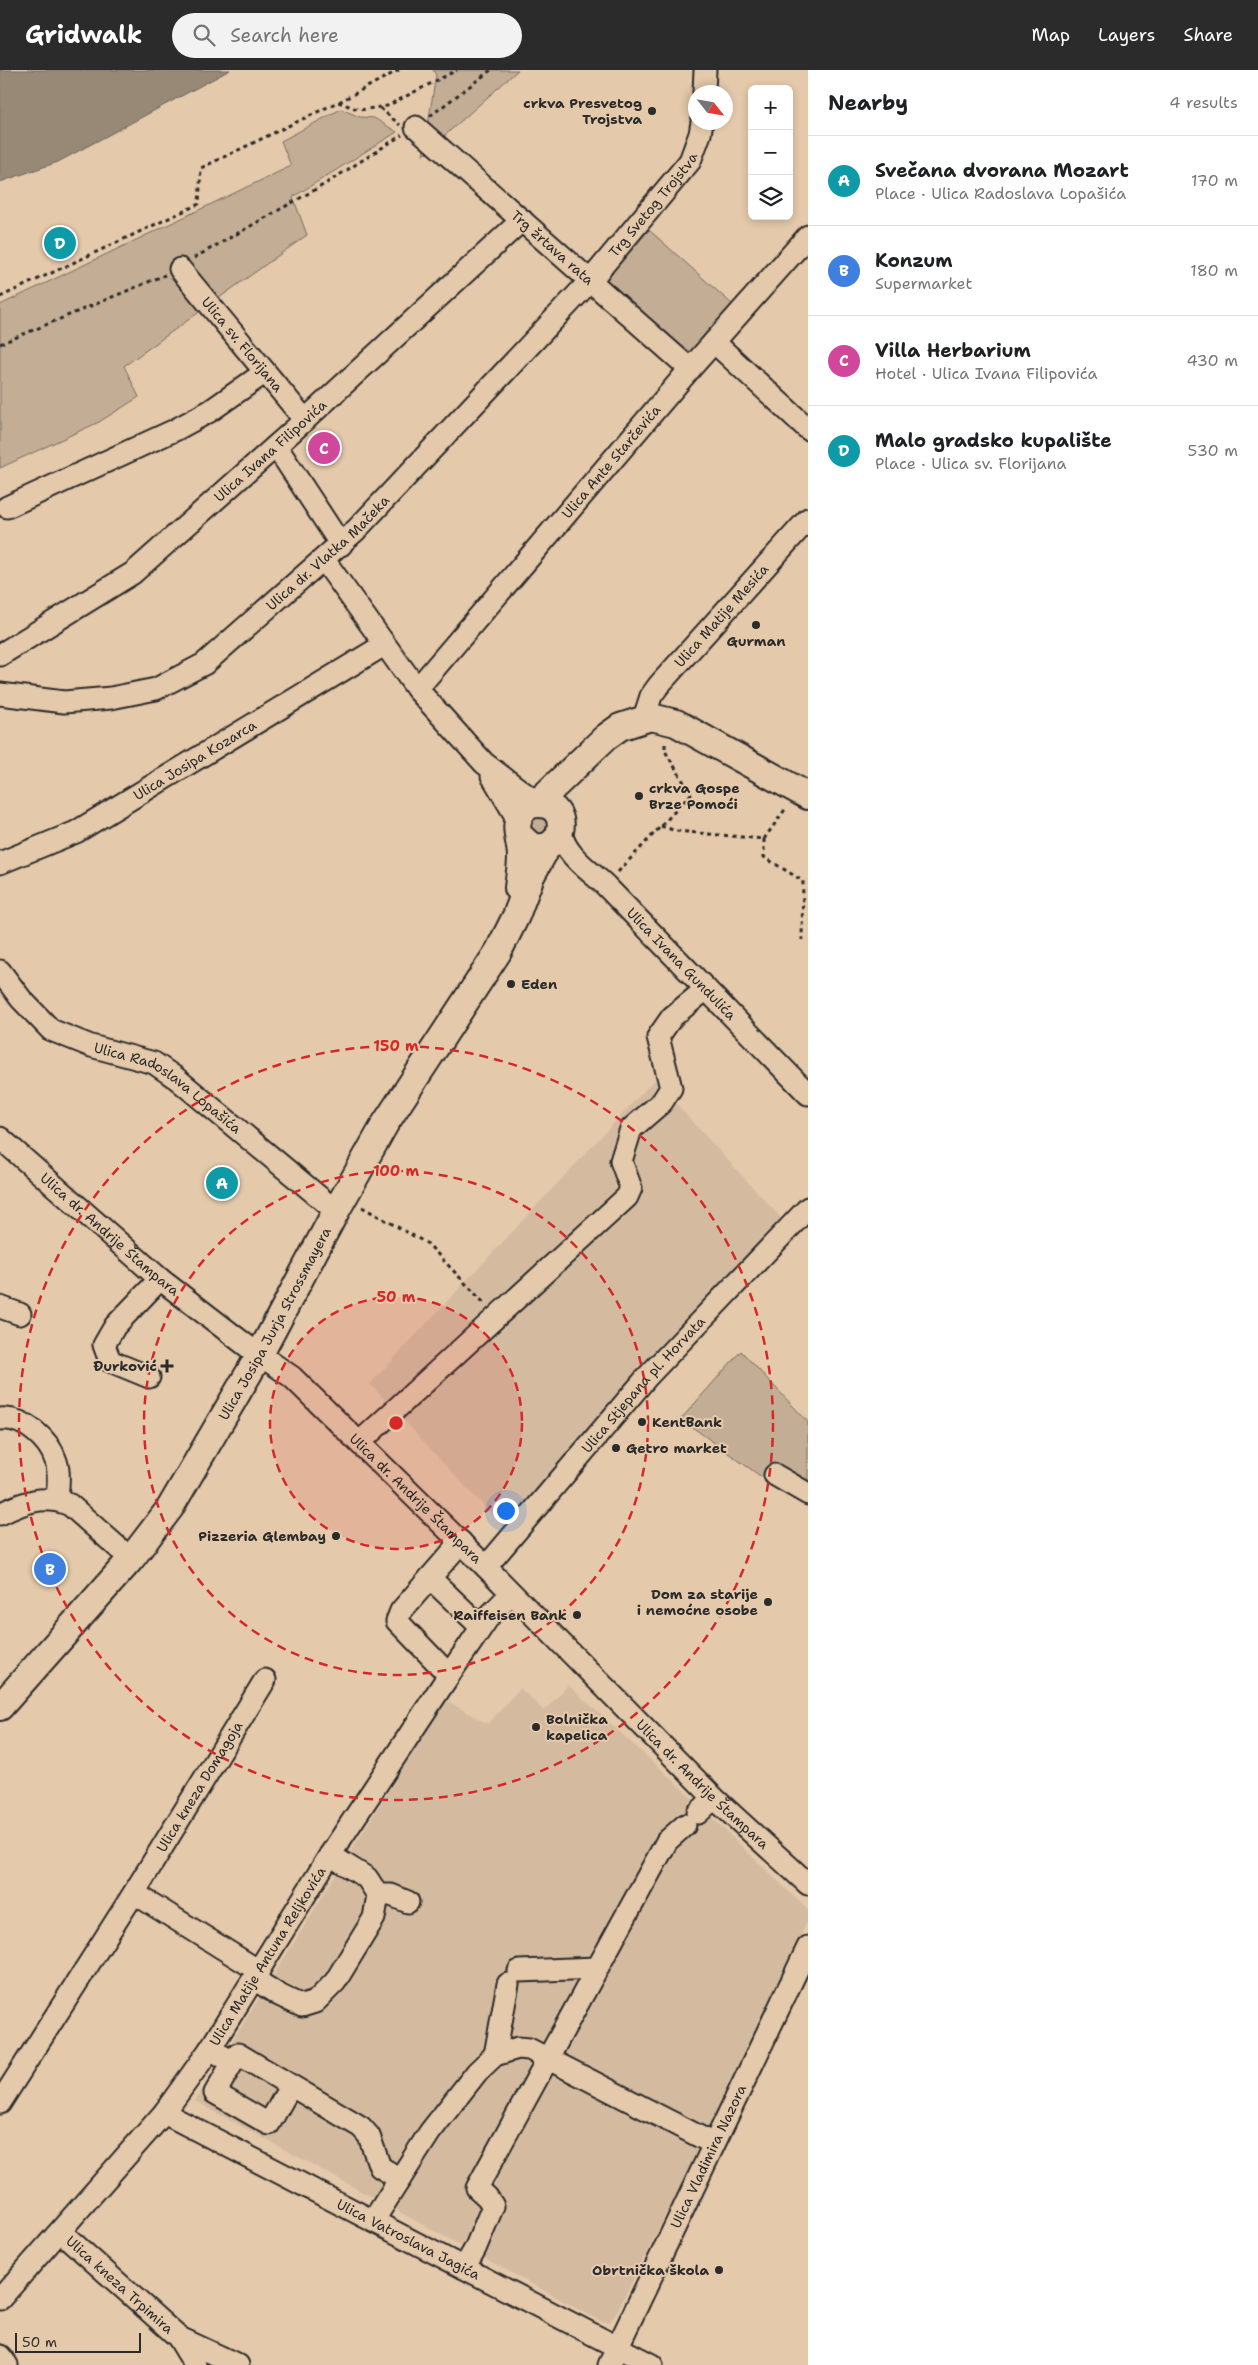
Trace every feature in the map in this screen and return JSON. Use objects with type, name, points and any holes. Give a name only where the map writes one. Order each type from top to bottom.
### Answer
[{"type":"main road","points":[[540,825],[606,737],[620,727],[650,719],[797,802]]},
{"type":"main road","name":"Ulica Josipa Jurja Strossmayera","points":[[0,1707],[131,1558],[170,1508],[260,1354],[385,1124],[498,952],[516,916],[521,857],[540,825]]},
{"type":"street","points":[[704,85],[705,70]]},
{"type":"street","name":"Trg žrtava rata","points":[[412,129],[522,220],[690,369]]},
{"type":"street","name":"Trg Svetog Trojstva","points":[[590,281],[690,160],[701,130]]},
{"type":"street","name":"Ulica Ivana Filipovića","points":[[0,655],[133,573],[305,420],[522,220]]},
{"type":"street","name":"Ulica Ante Starčevića","points":[[417,689],[690,369],[808,236]]},
{"type":"street","name":"Ulica sv. Florijana","points":[[178,269],[305,420]]},
{"type":"street","name":"Ulica dr. Vlatka Mačeka","points":[[0,694],[64,702],[112,698],[156,689],[204,664],[341,545],[590,281]]},
{"type":"street","points":[[714,342],[808,429]]},
{"type":"street","points":[[7,507],[175,430],[210,411],[264,373]]},
{"type":"street","points":[[276,446],[341,545]]},
{"type":"street","name":"Ulica Matije Mesića","points":[[650,719],[651,696],[658,685],[808,519]]},
{"type":"street","points":[[324,560],[417,689],[540,825]]},
{"type":"street","name":"Ulica Josipa Kozarca","points":[[0,863],[76,832],[384,645]]},
{"type":"street","name":"Ulica Ivana Gundulića","points":[[540,825],[606,886],[808,1094]]},
{"type":"street","name":"Ulica Radoslava Lopašića","points":[[0,971],[21,999],[51,1030],[91,1046],[154,1063],[340,1204]]},
{"type":"street","points":[[360,1442],[627,1198],[631,1188],[621,1161],[631,1129],[662,1102],[670,1088],[658,1037],[672,1017],[706,988]]},
{"type":"street","name":"Ulica dr. Andrije Štampara","points":[[0,1138],[160,1279],[292,1377],[461,1542],[714,1798],[808,1884]]},
{"type":"street","name":"Ulica Stjepana pl. Horvata","points":[[486,1567],[646,1377],[808,1208]]},
{"type":"street","points":[[150,1377],[110,1361],[104,1345],[115,1326],[160,1279]]},
{"type":"street","points":[[0,1307],[20,1314]]},
{"type":"street","points":[[0,1419],[23,1424],[35,1430],[44,1440],[56,1460],[59,1480],[58,1499]]},
{"type":"street","points":[[775,1475],[808,1494]]},
{"type":"street","points":[[0,1514],[44,1498],[58,1499],[70,1505],[131,1558]]},
{"type":"street","points":[[449,1675],[397,1621],[400,1611],[461,1542]]},
{"type":"street","points":[[430,1578],[481,1627]]},
{"type":"street","name":"Ulica Matije Antuna Reljkovića","points":[[0,2299],[164,2113],[210,2049],[330,1855],[481,1627],[512,1594]]},
{"type":"street","name":"Ulica kneza Domagoja","points":[[0,2103],[134,1893],[265,1680]]},
{"type":"street","points":[[464,2268],[475,2249],[493,2206],[477,2188],[667,1841],[714,1798]]},
{"type":"street","points":[[134,1893],[256,1975],[279,1995],[302,2006],[315,2002],[335,1982],[374,1918],[378,1895],[367,1878],[330,1855]]},
{"type":"street","points":[[378,1895],[391,1895],[408,1902]]},
{"type":"street","name":"Ulica Vladimira Nazora","points":[[613,2356],[808,1947]]},
{"type":"street","points":[[373,2221],[449,2106],[495,2054],[513,1977],[597,1968]]},
{"type":"street","points":[[495,2054],[518,2048],[529,2049],[714,2144]]},
{"type":"street","points":[[210,2049],[233,2062]]},
{"type":"street","points":[[290,2087],[269,2124],[215,2093],[238,2054],[290,2087],[361,2127],[370,2136],[380,2168],[400,2179]]},
{"type":"street","name":"Ulica Vatroslava Jagića","points":[[164,2113],[464,2268],[613,2356],[652,2365]]},
{"type":"street","name":"Ulica kneza Trpimira","points":[[61,2232],[178,2336],[238,2365]]},
{"type":"street","name":"Ulica kneza Trpimira","points":[[178,2336],[195,2365]]},
{"type":"street","points":[[0,2356],[7,2365]]},
{"type":"path","points":[[0,297],[199,204],[201,168],[338,102],[399,70]]},
{"type":"path","points":[[338,102],[360,110],[387,106],[457,70]]},
{"type":"path","points":[[0,344],[178,269],[325,184],[412,129],[491,70]]},
{"type":"path","points":[[379,107],[412,129]]},
{"type":"path","points":[[606,886],[660,825],[691,794],[665,751],[650,719]]},
{"type":"path","points":[[797,802],[764,839],[764,857],[803,881],[802,940]]},
{"type":"path","points":[[660,825],[676,831],[764,839]]},
{"type":"path","points":[[340,1204],[428,1244],[496,1316]]},
{"type":"shaded area","points":[[0,70],[230,70],[58,162],[0,182]]},
{"type":"shaded area","points":[[433,70],[518,70],[423,155],[436,75]]},
{"type":"shaded area","points":[[341,109],[360,117],[374,118],[397,132],[293,197],[307,235],[124,366],[139,397],[99,422],[0,468],[0,305],[291,166],[281,141]]},
{"type":"shaded area","points":[[649,230],[733,305],[690,353],[606,279]]},
{"type":"shaded area","points":[[538,817],[548,820],[549,834],[531,834],[530,823]]},
{"type":"shaded area","points":[[654,1080],[792,1230],[505,1529],[370,1384]]},
{"type":"shaded area","points":[[741,1351],[808,1422],[808,1487],[775,1466],[763,1478],[681,1419]]},
{"type":"shaded area","points":[[568,1685],[676,1783],[808,1910],[808,1920],[721,2107],[614,2317],[609,2322],[600,2321],[195,2101],[445,1700],[488,1724],[520,1688],[544,1711]]},
{"type":"place","name":"crkva Presvetog Trojstva","points":[[652,111]]},
{"type":"place","name":"Malo gradsko kupalište","points":[[60,243]]},
{"type":"place","name":"Villa Herbarium","points":[[324,448]]},
{"type":"place","name":"Gurman","points":[[756,625]]},
{"type":"place","name":"crkva Gospe Brze Pomoći","points":[[639,796]]},
{"type":"place","name":"Eden","points":[[511,984]]},
{"type":"place","name":"Svečana dvorana Mozart","points":[[222,1183]]},
{"type":"place","name":"Đurković","points":[[167,1366]]},
{"type":"place","name":"KentBank","points":[[642,1422]]},
{"type":"place","name":"Getro market","points":[[616,1448]]},
{"type":"place","name":"Pizzeria Glembay","points":[[336,1536]]},
{"type":"place","name":"Konzum","points":[[50,1569]]},
{"type":"place","name":"Dom za starije i nemoćne osobe","points":[[768,1602]]},
{"type":"place","name":"Raiffeisen Bank","points":[[577,1615]]},
{"type":"place","name":"Bolnička kapelica","points":[[536,1727]]},
{"type":"place","name":"Obrtnička škola","points":[[719,2270]]}]
